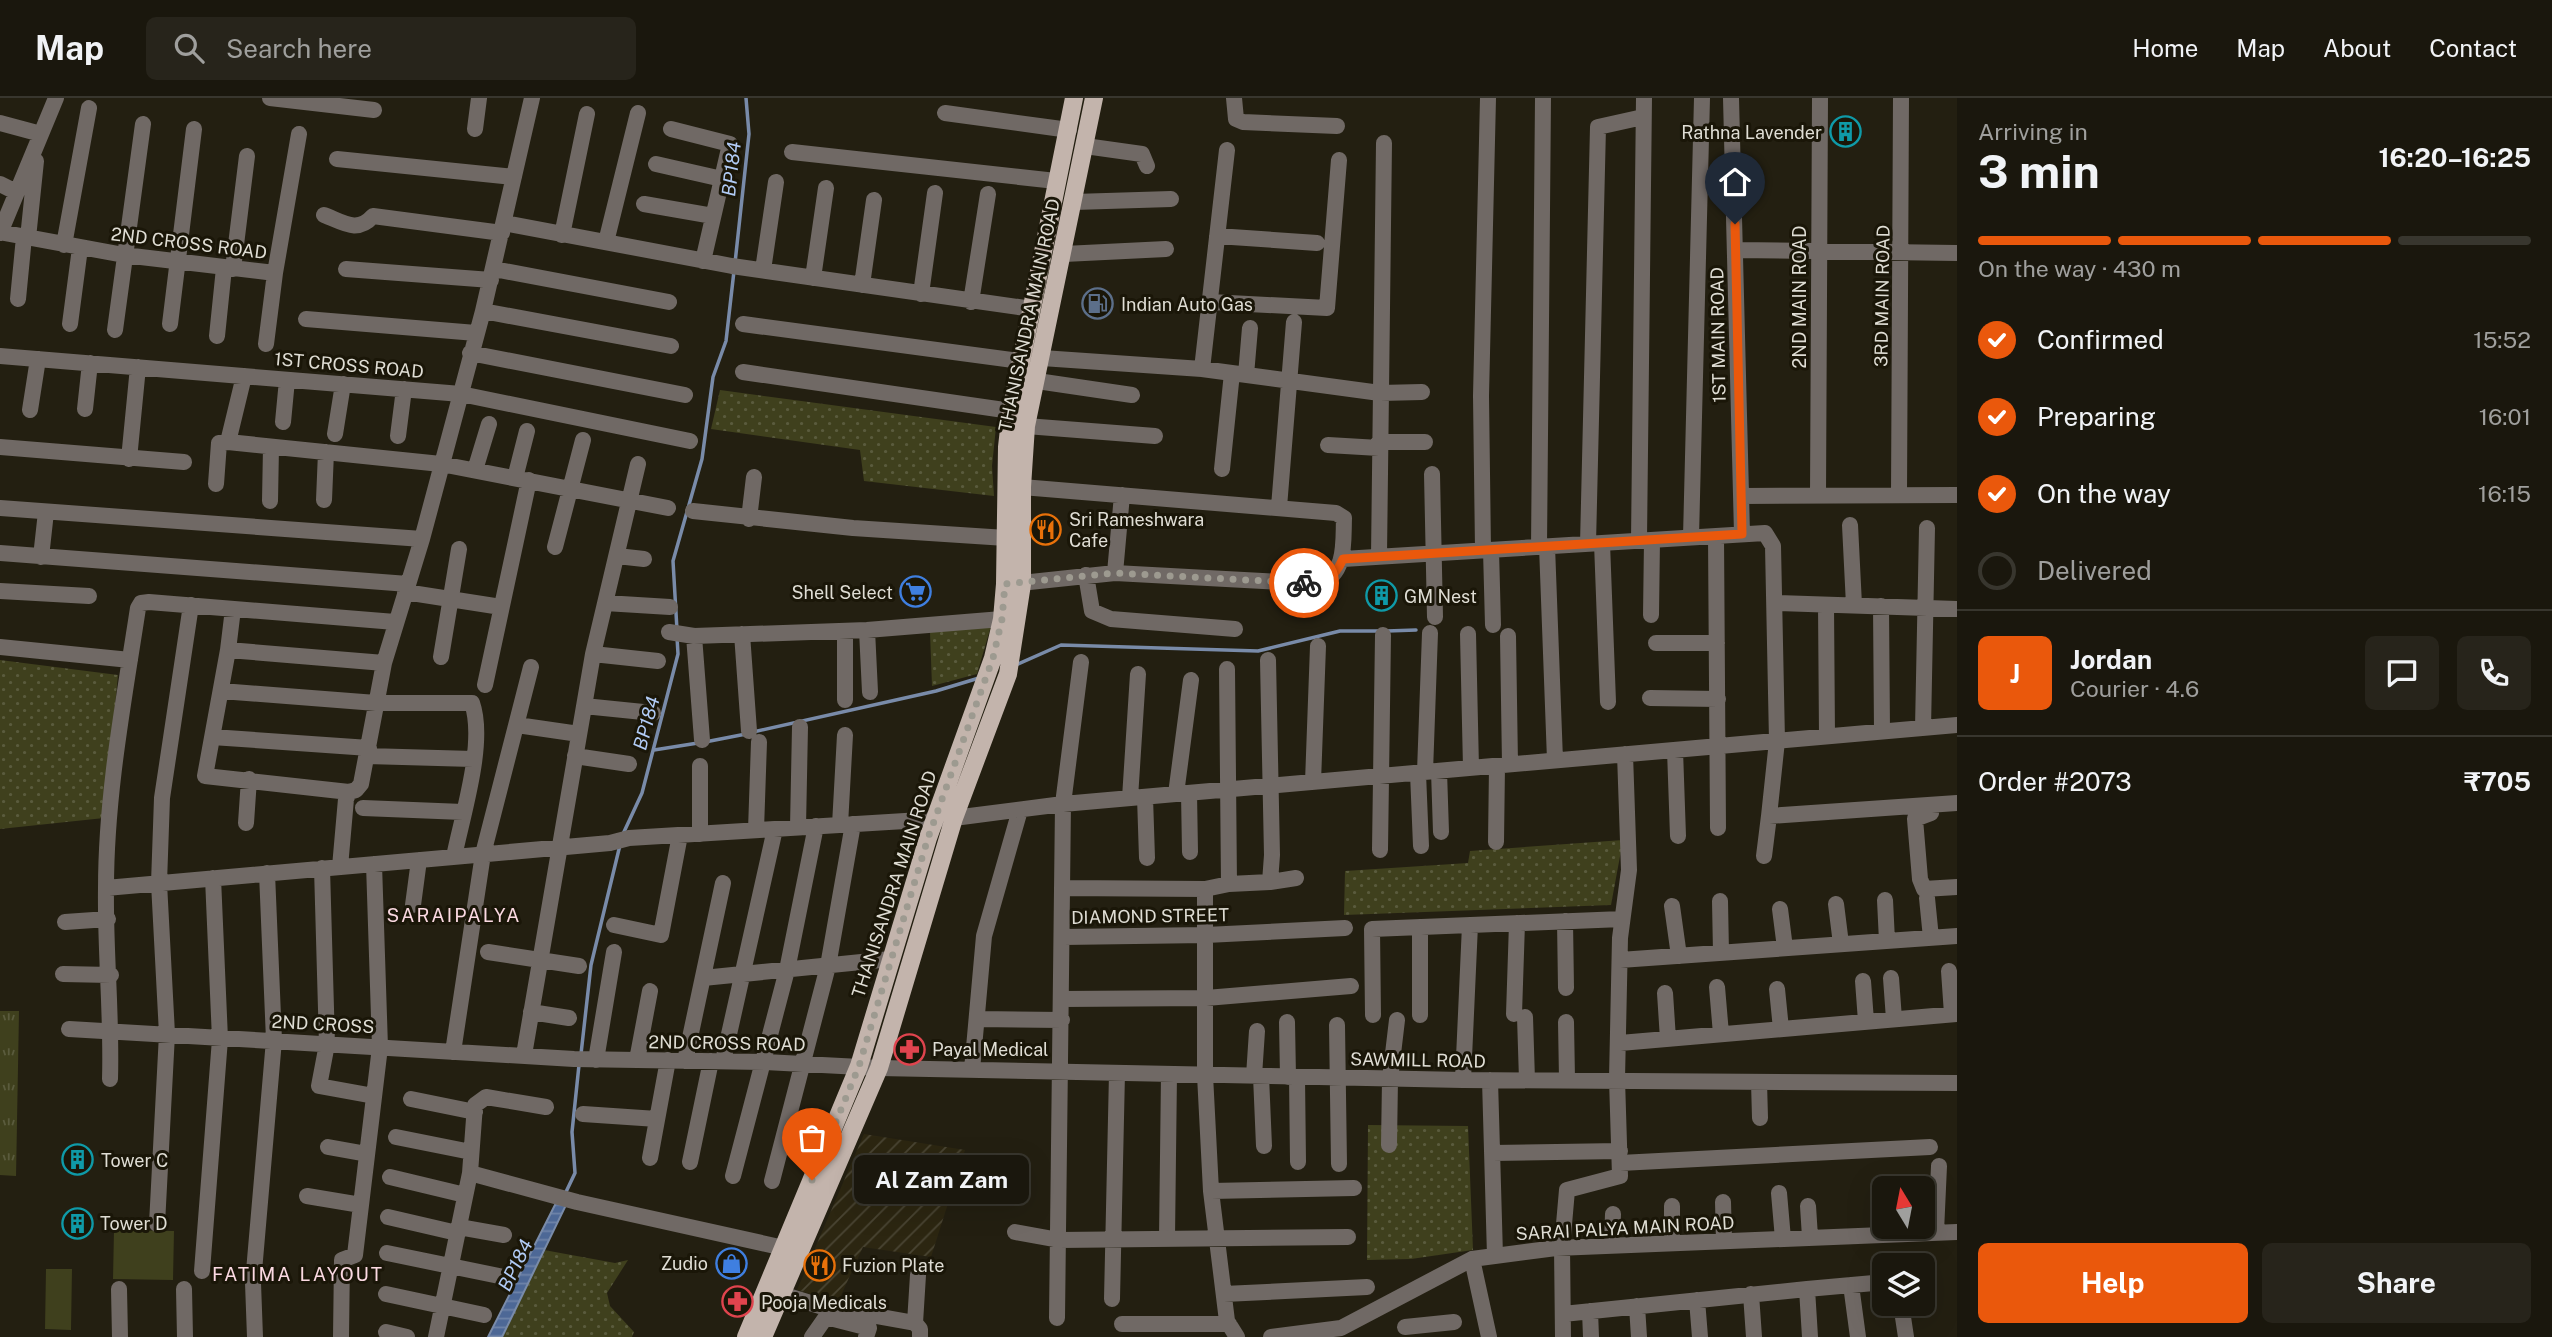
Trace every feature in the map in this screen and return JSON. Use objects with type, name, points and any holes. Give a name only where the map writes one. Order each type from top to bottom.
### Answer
[{"type":"main road","name":"THANISANDRA MAIN ROAD","points":[[746,1337],[859,1066],[935,819],[993,658],[1014,584],[1006,538],[1011,411],[1074,98]]},
{"type":"main road","name":"THANISANDRA MAIN ROAD","points":[[763,1337],[878,1069],[954,818],[1008,674],[1026,426],[1064,254],[1094,98]]},
{"type":"street","points":[[0,232],[56,98]]},
{"type":"street","points":[[270,98],[374,110]]},
{"type":"street","points":[[475,128],[479,98]]},
{"type":"street","points":[[233,609],[205,776],[349,792],[356,790],[361,784],[384,663],[422,539],[483,312],[532,98]]},
{"type":"street","points":[[1234,98],[1236,119],[1243,122],[1337,127]]},
{"type":"street","points":[[1488,98],[1481,396],[1493,625]]},
{"type":"street","points":[[1543,98],[1543,546],[1555,760]]},
{"type":"street","points":[[1644,98],[1645,540],[1651,615]]},
{"type":"street","points":[[1691,537],[1702,98]]},
{"type":"street","name":"1ST MAIN ROAD","points":[[1731,98],[1742,534]]},
{"type":"street","name":"2ND MAIN ROAD","points":[[1818,495],[1820,98]]},
{"type":"street","name":"3RD MAIN ROAD","points":[[1899,495],[1901,98]]},
{"type":"street","points":[[70,324],[72,246],[89,108]]},
{"type":"street","points":[[606,242],[638,113]]},
{"type":"street","points":[[945,113],[1069,130]]},
{"type":"street","points":[[562,235],[587,114]]},
{"type":"street","points":[[1608,702],[1595,543],[1598,127],[1643,117]]},
{"type":"street","points":[[0,123],[39,139]]},
{"type":"street","points":[[115,330],[144,124]]},
{"type":"street","points":[[170,324],[194,129]]},
{"type":"street","points":[[671,129],[729,141],[703,261]]},
{"type":"street","name":"2ND CROSS ROAD","points":[[0,232],[124,255],[275,273],[299,134]]},
{"type":"street","points":[[18,299],[39,139]]},
{"type":"street","points":[[1379,556],[1384,143]]},
{"type":"street","points":[[1085,146],[1142,154],[1147,166]]},
{"type":"street","points":[[1202,369],[1227,150]]},
{"type":"street","points":[[792,152],[1056,181]]},
{"type":"street","points":[[217,337],[247,156]]},
{"type":"street","points":[[337,159],[514,177]]},
{"type":"street","points":[[1210,302],[1327,308],[1339,160]]},
{"type":"street","points":[[656,164],[722,179]]},
{"type":"street","points":[[763,270],[776,181]]},
{"type":"street","points":[[0,184],[16,192]]},
{"type":"street","points":[[813,278],[827,188]]},
{"type":"street","points":[[921,294],[934,193]]},
{"type":"street","points":[[971,302],[988,194]]},
{"type":"street","points":[[1074,202],[1171,199]]},
{"type":"street","points":[[862,285],[874,200]]},
{"type":"street","points":[[644,204],[713,216]]},
{"type":"street","points":[[324,215],[352,227],[361,226],[373,216],[562,235],[739,267],[1032,309]]},
{"type":"street","points":[[1217,236],[1317,243]]},
{"type":"street","points":[[1064,254],[1166,248]]},
{"type":"street","points":[[1735,250],[1957,253]]},
{"type":"street","points":[[346,269],[492,274],[669,302]]},
{"type":"street","points":[[266,344],[275,273]]},
{"type":"street","points":[[483,312],[671,346]]},
{"type":"street","points":[[306,319],[476,333]]},
{"type":"street","points":[[1279,507],[1294,322]]},
{"type":"street","points":[[743,324],[1020,361]]},
{"type":"street","points":[[1222,469],[1250,328]]},
{"type":"street","points":[[470,353],[685,395]]},
{"type":"street","name":"1ST CROSS ROAD","points":[[0,356],[461,394],[690,441]]},
{"type":"street","points":[[1042,358],[1202,369],[1288,383],[1380,393],[1422,392]]},
{"type":"street","points":[[30,410],[38,359]]},
{"type":"street","points":[[85,409],[90,363]]},
{"type":"street","points":[[129,459],[138,368]]},
{"type":"street","points":[[743,372],[1011,411]]},
{"type":"street","points":[[228,442],[244,376]]},
{"type":"street","points":[[282,422],[288,380]]},
{"type":"street","points":[[1037,381],[1132,395]]},
{"type":"street","points":[[335,434],[343,384]]},
{"type":"street","points":[[398,436],[404,389]]},
{"type":"street","points":[[475,470],[489,424]]},
{"type":"street","points":[[1026,426],[1155,436]]},
{"type":"street","points":[[485,685],[501,607],[527,432]]},
{"type":"street","points":[[555,547],[583,440]]},
{"type":"street","points":[[216,484],[219,443],[228,442],[372,459],[441,464],[668,509]]},
{"type":"street","points":[[1328,445],[1425,442]]},
{"type":"street","points":[[0,447],[184,462]]},
{"type":"street","points":[[270,501],[271,447]]},
{"type":"street","points":[[324,500],[326,452]]},
{"type":"street","points":[[524,1055],[593,654],[638,464]]},
{"type":"street","points":[[1432,474],[1435,617]]},
{"type":"street","points":[[750,519],[754,477]]},
{"type":"street","points":[[1014,584],[1115,573],[1319,584],[1329,580],[1343,559],[1342,514],[1022,487]]},
{"type":"street","points":[[1115,573],[1122,495]]},
{"type":"street","points":[[1742,496],[1957,495]]},
{"type":"street","points":[[0,508],[422,539]]},
{"type":"street","points":[[693,510],[750,519],[1006,538]]},
{"type":"street","points":[[41,557],[46,512]]},
{"type":"street","points":[[1850,525],[1854,605]]},
{"type":"street","points":[[1923,728],[1927,528]]},
{"type":"street","points":[[1343,559],[1765,533],[1772,539],[1777,741],[1764,856]]},
{"type":"street","points":[[1716,536],[1718,828]]},
{"type":"street","points":[[441,657],[459,549]]},
{"type":"street","points":[[0,553],[407,588],[501,607]]},
{"type":"street","points":[[617,556],[643,559]]},
{"type":"street","points":[[1086,575],[1092,611],[1111,619],[1235,629]]},
{"type":"street","points":[[0,592],[89,596]]},
{"type":"street","points":[[110,1079],[111,975],[106,888],[114,770],[141,603],[395,622]]},
{"type":"street","points":[[605,603],[670,607]]},
{"type":"street","points":[[1775,603],[1957,609]]},
{"type":"street","points":[[1826,604],[1827,736]]},
{"type":"street","points":[[157,1224],[167,1034],[159,883],[162,798],[191,605]]},
{"type":"street","points":[[1881,606],[1881,731]]},
{"type":"street","points":[[669,632],[694,636],[845,631],[1002,619]]},
{"type":"street","points":[[867,630],[870,692]]},
{"type":"street","points":[[845,631],[845,700]]},
{"type":"street","points":[[1421,846],[1427,772],[1430,633]]},
{"type":"street","points":[[742,634],[754,736],[756,830]]},
{"type":"street","points":[[1380,850],[1383,635]]},
{"type":"street","points":[[1468,635],[1471,768]]},
{"type":"street","points":[[694,636],[702,740]]},
{"type":"street","points":[[1496,842],[1504,765],[1508,636]]},
{"type":"street","points":[[1656,643],[1717,643]]},
{"type":"street","points":[[1313,782],[1318,646]]},
{"type":"street","points":[[0,647],[130,660]]},
{"type":"street","points":[[228,650],[384,663]]},
{"type":"street","points":[[593,654],[658,661]]},
{"type":"street","points":[[1268,660],[1270,882]]},
{"type":"street","name":"DIAMOND STREET","points":[[1082,662],[1063,804],[1063,937],[1206,935],[1345,928]]},
{"type":"street","points":[[453,1052],[483,854],[531,667]]},
{"type":"street","points":[[1227,669],[1226,789],[1229,884]]},
{"type":"street","points":[[1138,674],[1137,797],[1147,858]]},
{"type":"street","points":[[1190,852],[1182,793],[1191,680]]},
{"type":"street","points":[[221,691],[376,703],[472,704],[476,715],[473,759],[454,857]]},
{"type":"street","points":[[1650,698],[1718,699]]},
{"type":"street","points":[[584,706],[653,712]]},
{"type":"street","points":[[517,725],[579,734]]},
{"type":"street","points":[[106,888],[558,848],[610,843],[629,838],[954,818],[1137,797],[1957,725]]},
{"type":"street","points":[[798,827],[800,727]]},
{"type":"street","points":[[772,1181],[805,1063],[828,966],[847,824],[845,735]]},
{"type":"street","points":[[212,737],[473,759]]},
{"type":"street","points":[[1675,750],[1678,836]]},
{"type":"street","points":[[1563,1337],[1562,1248],[1567,1191],[1620,1176],[1617,1079],[1620,960],[1629,870],[1625,754]]},
{"type":"street","points":[[575,755],[629,764]]},
{"type":"street","points":[[700,766],[700,834]]},
{"type":"street","points":[[1427,772],[1441,832]]},
{"type":"street","points":[[246,823],[249,779]]},
{"type":"street","points":[[340,867],[349,792]]},
{"type":"street","points":[[1957,803],[1931,810],[1915,819],[1920,880],[1924,890],[1957,887]]},
{"type":"street","points":[[363,808],[463,812]]},
{"type":"street","points":[[972,1070],[984,936],[1020,810]]},
{"type":"street","points":[[1769,816],[1931,810],[1957,812]]},
{"type":"street","points":[[733,1176],[765,1062],[817,826]]},
{"type":"street","points":[[690,1161],[743,974],[775,829]]},
{"type":"street","points":[[614,925],[661,935],[680,835]]},
{"type":"street","points":[[413,905],[419,860]]},
{"type":"street","points":[[341,1337],[342,1259],[355,1255],[380,1046],[374,864]]},
{"type":"street","points":[[322,869],[327,1044],[319,1086],[374,1096]]},
{"type":"street","points":[[255,1337],[253,1283],[274,1040],[267,873]]},
{"type":"street","points":[[202,1271],[220,1039],[213,878]]},
{"type":"street","points":[[1062,888],[1205,889],[1296,878]]},
{"type":"street","points":[[685,1061],[723,883]]},
{"type":"street","points":[[1122,1324],[1233,1331],[1224,1294],[1212,1191],[1205,1075],[1205,889]]},
{"type":"street","points":[[1927,898],[1931,938]]},
{"type":"street","points":[[1885,900],[1887,941]]},
{"type":"street","points":[[1720,901],[1721,953]]},
{"type":"street","points":[[1836,904],[1841,944]]},
{"type":"street","points":[[1672,906],[1679,956]]},
{"type":"street","points":[[1780,909],[1785,948]]},
{"type":"street","points":[[65,922],[108,919]]},
{"type":"street","points":[[1373,1015],[1372,929],[1622,919]]},
{"type":"street","points":[[1565,921],[1566,988]]},
{"type":"street","points":[[1517,923],[1519,1015],[1527,1080]]},
{"type":"street","points":[[1463,1080],[1470,925]]},
{"type":"street","points":[[1420,927],[1420,1015]]},
{"type":"street","points":[[1620,960],[1957,936]]},
{"type":"street","points":[[1057,1318],[1063,937]]},
{"type":"street","points":[[488,952],[579,966]]},
{"type":"street","points":[[585,1059],[614,952]]},
{"type":"street","points":[[703,978],[891,959]]},
{"type":"street","points":[[1619,1043],[1955,1014],[1949,971]]},
{"type":"street","points":[[63,974],[111,975]]},
{"type":"street","points":[[1891,978],[1894,1019]]},
{"type":"street","points":[[1863,981],[1866,1021]]},
{"type":"street","points":[[1063,999],[1206,998],[1351,986]]},
{"type":"street","points":[[1717,987],[1721,1034]]},
{"type":"street","points":[[1777,989],[1781,1029]]},
{"type":"street","points":[[637,1060],[650,990]]},
{"type":"street","points":[[1665,993],[1668,1039]]},
{"type":"street","points":[[531,1012],[569,1018]]},
{"type":"street","points":[[977,1019],[1062,1020]]},
{"type":"street","points":[[1389,1145],[1390,1079],[1397,1020]]},
{"type":"street","points":[[1287,1022],[1298,1162]]},
{"type":"street","points":[[1566,1022],[1567,1079]]},
{"type":"street","points":[[1337,1025],[1339,1164]]},
{"type":"street","name":"2ND CROSS","points":[[69,1029],[585,1059]]},
{"type":"street","points":[[1257,1031],[1257,1076],[1264,1146]]},
{"type":"street","name":"2ND CROSS ROAD","points":[[585,1059],[805,1063],[878,1069]]},
{"type":"street","points":[[650,1158],[668,1060]]},
{"type":"street","name":"SAWMILL ROAD","points":[[878,1069],[1463,1080],[1957,1083]]},
{"type":"street","points":[[1112,1299],[1117,1073]]},
{"type":"street","points":[[1167,1238],[1169,1074]]},
{"type":"street","points":[[1490,1080],[1495,1256]]},
{"type":"street","points":[[1759,1082],[1760,1118]]},
{"type":"street","points":[[436,1337],[470,1173],[475,1112],[480,1100],[486,1097],[546,1107]]},
{"type":"street","points":[[411,1099],[475,1112]]},
{"type":"street","points":[[583,1114],[657,1119]]},
{"type":"street","points":[[396,1137],[471,1152]]},
{"type":"street","points":[[328,1147],[367,1154]]},
{"type":"street","points":[[1492,1153],[1620,1157],[1930,1147]]},
{"type":"street","points":[[1937,1232],[1939,1166]]},
{"type":"street","points":[[470,1173],[549,1192],[577,1202],[783,1248]]},
{"type":"street","points":[[390,1177],[465,1195]]},
{"type":"street","points":[[1212,1191],[1354,1188]]},
{"type":"street","points":[[1779,1193],[1783,1238]]},
{"type":"street","points":[[307,1196],[361,1205]]},
{"type":"street","points":[[1723,1202],[1724,1241]]},
{"type":"street","points":[[1672,1206],[1672,1243]]},
{"type":"street","points":[[1808,1206],[1810,1237]]},
{"type":"street","points":[[1612,1245],[1613,1214]]},
{"type":"street","points":[[388,1217],[458,1230],[504,1235]]},
{"type":"street","name":"SARAI PALYA MAIN ROAD","points":[[1271,1337],[1333,1333],[1472,1259],[1562,1248],[1810,1237],[1872,1232]]},
{"type":"street","name":"SARAI PALYA MAIN ROAD","points":[[1937,1232],[1957,1232]]},
{"type":"street","points":[[1015,1233],[1059,1240],[1348,1237]]},
{"type":"street","points":[[387,1252],[504,1277]]},
{"type":"street","points":[[1472,1259],[1489,1337]]},
{"type":"street","points":[[781,1294],[918,1330],[918,1275]]},
{"type":"street","points":[[1563,1314],[1872,1283]]},
{"type":"street","points":[[1852,1285],[1858,1337]]},
{"type":"street","points":[[1224,1294],[1367,1287]]},
{"type":"street","points":[[119,1289],[120,1337]]},
{"type":"street","points":[[184,1289],[185,1337]]},
{"type":"street","points":[[1807,1289],[1810,1337]]},
{"type":"street","points":[[386,1294],[484,1315]]},
{"type":"street","points":[[1751,1294],[1754,1337]]},
{"type":"street","points":[[1402,1296],[1406,1332],[1454,1322]]},
{"type":"street","points":[[1697,1300],[1700,1337]]},
{"type":"street","points":[[1637,1306],[1639,1337]]},
{"type":"street","points":[[1590,1311],[1591,1337]]},
{"type":"street","points":[[1903,1316],[1906,1337]]},
{"type":"street","points":[[812,1337],[826,1317],[869,1328],[866,1337]]},
{"type":"street","points":[[386,1332],[407,1337]]},
{"type":"shaded area","points":[[864,1134],[965,1150],[931,1257],[863,1247],[838,1302],[797,1290]]},
{"type":"green space","points":[[720,390],[996,427],[992,466],[994,496],[864,481],[860,450],[711,429]]},
{"type":"green space","points":[[991,626],[977,674],[932,686],[930,632]]},
{"type":"green space","points":[[0,660],[118,675],[104,818],[0,829]]},
{"type":"green space","points":[[1623,840],[1611,905],[1344,915],[1345,871],[1468,863],[1470,851]]},
{"type":"green space","points":[[0,1011],[19,1011],[16,1176],[0,1175]]},
{"type":"green space","points":[[1368,1125],[1468,1126],[1473,1250],[1411,1259],[1367,1260]]},
{"type":"green space","points":[[114,1230],[174,1231],[173,1280],[113,1279]]},
{"type":"green space","points":[[544,1250],[615,1263],[628,1260],[607,1293],[610,1306],[634,1332],[632,1337],[502,1337]]},
{"type":"green space","points":[[46,1269],[72,1269],[71,1330],[45,1329]]},
{"type":"water","points":[[556,1203],[566,1205],[502,1337],[488,1337]]},
{"type":"waterway","name":"BP184","points":[[735,263],[749,134],[746,98]]},
{"type":"waterway","name":"BP184","points":[[677,630],[673,561],[702,459],[713,377],[726,341],[734,271]]},
{"type":"waterway","points":[[1387,631],[1416,630]]},
{"type":"waterway","points":[[1016,665],[1061,645],[1258,651],[1340,631],[1379,631]]},
{"type":"waterway","name":"BP184","points":[[623,834],[642,793],[678,654],[677,637]]},
{"type":"waterway","points":[[753,732],[936,691],[979,678]]},
{"type":"waterway","points":[[705,742],[746,734]]},
{"type":"waterway","points":[[654,750],[698,743]]},
{"type":"waterway","name":"BP184","points":[[581,1054],[591,965],[620,845]]},
{"type":"waterway","name":"BP184","points":[[565,1194],[575,1173],[572,1132],[579,1065]]},
{"type":"way so far","points":[[812,1180],[859,1066],[928,838],[993,658],[1002,619],[1005,584],[1115,573],[1304,583]]},
{"type":"place","name":"Rathna Lavender","points":[[1845,132]]},
{"type":"place","name":"Indian Auto Gas","points":[[1098,304]]},
{"type":"place","name":"Sri Rameshwara Cafe","points":[[1046,529]]},
{"type":"place","name":"Shell Select","points":[[916,592]]},
{"type":"place","name":"GM Nest","points":[[1381,596]]},
{"type":"place","name":"Payal Medical","points":[[909,1049]]},
{"type":"place","name":"Tower C","points":[[78,1160]]},
{"type":"place","name":"Al Zam Zam","points":[[812,1180]]},
{"type":"place","name":"Tower D","points":[[77,1223]]},
{"type":"place","name":"Zudio","points":[[731,1263]]},
{"type":"place","name":"Fuzion Plate","points":[[819,1265]]},
{"type":"place","name":"Pooja Medicals","points":[[738,1302]]},
{"type":"district","name":"SARAIPALYA","points":[[454,915]]},
{"type":"district","name":"FATIMA LAYOUT","points":[[298,1274]]},
{"type":"route","points":[[1304,583],[1319,584],[1329,580],[1337,572],[1343,559],[1742,534],[1735,224]]}]
